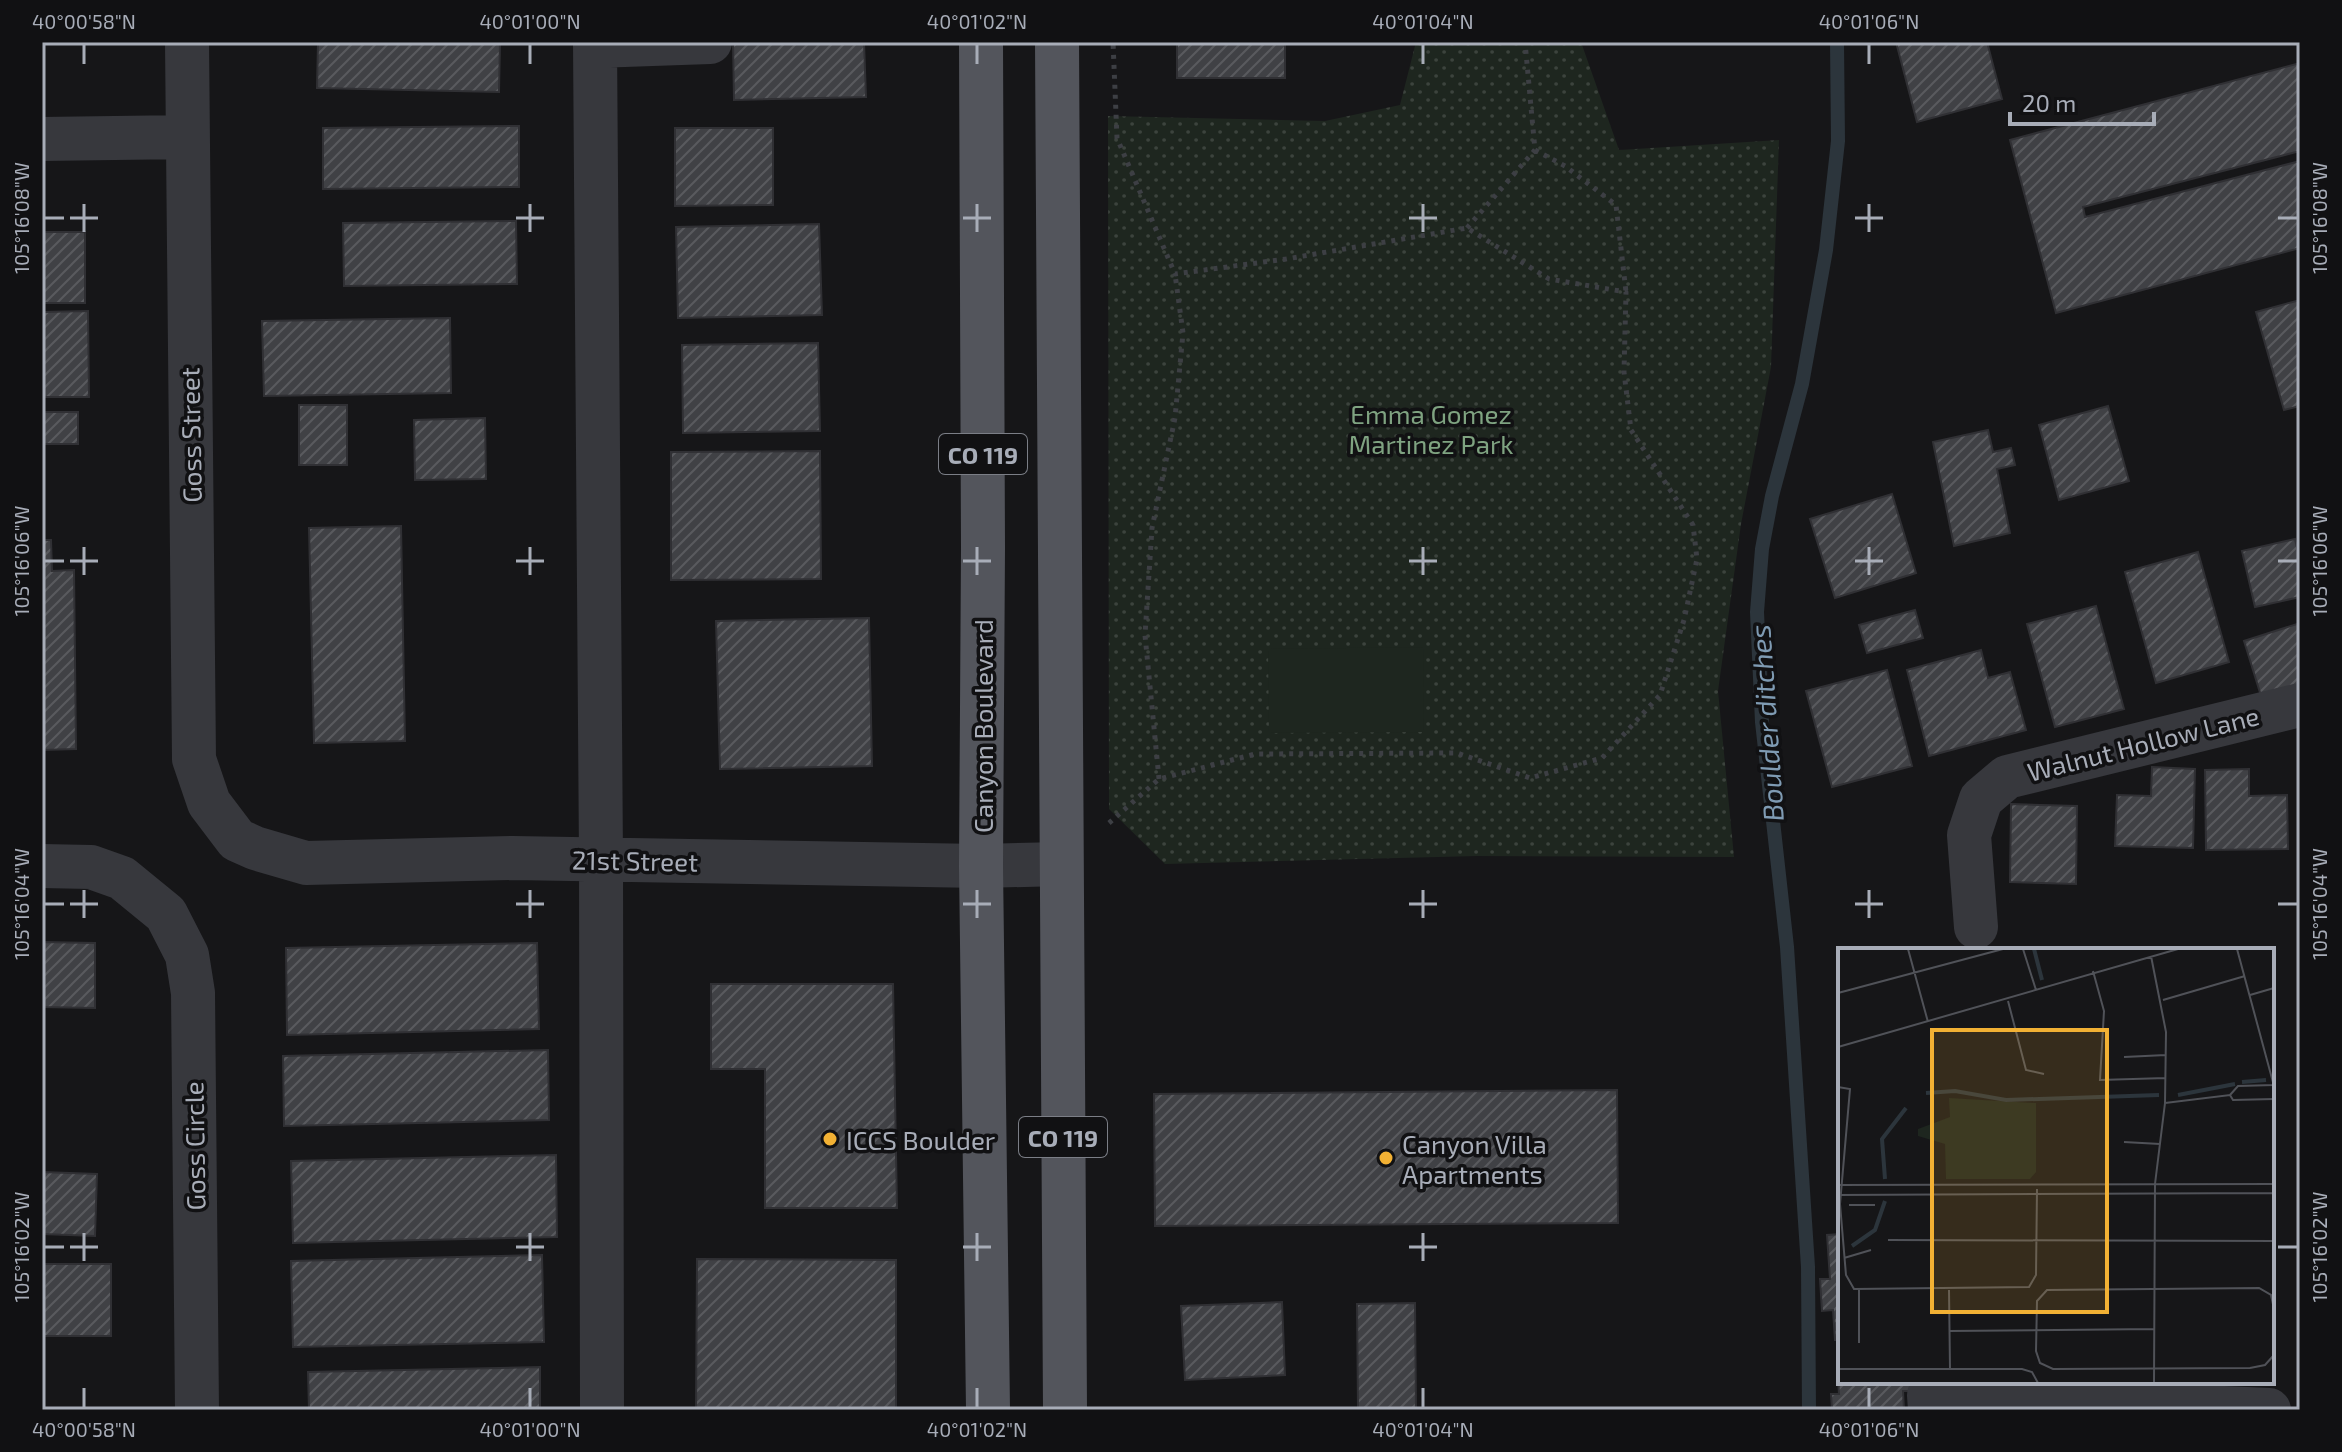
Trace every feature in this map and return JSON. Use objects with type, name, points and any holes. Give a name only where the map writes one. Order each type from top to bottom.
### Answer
[{"type":"main road","name":"Canyon Boulevard","points":[[981,42],[981,866],[988,1410]]},
{"type":"main road","name":"CO 119","points":[[1057,42],[1065,1410]]},
{"type":"street","name":"Goss Street","points":[[187,42],[194,759],[209,803],[221,822]]},
{"type":"street","points":[[602,1410],[595,44],[710,42]]},
{"type":"street","points":[[42,139],[187,137]]},
{"type":"street","name":"Walnut Hollow Lane","points":[[1976,927],[1969,835],[1981,799],[2007,777],[2300,705]]},
{"type":"street","name":"21st Street","points":[[221,822],[237,840],[306,863],[513,858],[981,866],[1061,864]]},
{"type":"street","name":"Goss Circle","points":[[42,866],[91,867],[122,878],[166,914],[187,955],[193,993],[197,1410]]},
{"type":"street","points":[[1930,1410],[1929,1395],[2269,1410]]},
{"type":"path","points":[[1113,42],[1117,138],[1175,274],[1183,333],[1175,418],[1152,528],[1145,635],[1159,779]]},
{"type":"path","points":[[1175,274],[1286,259],[1467,228],[1535,150],[1525,42]]},
{"type":"path","points":[[1061,864],[1159,779],[1255,754],[1457,753],[1530,778],[1602,758],[1660,695],[1684,620],[1697,559],[1693,525],[1631,430],[1624,372],[1626,292],[1616,205],[1565,166],[1535,150]]},
{"type":"path","points":[[1467,228],[1549,279],[1626,292]]},
{"type":"green space","name":"Emma Gomez Martinez Park","points":[[1416,42],[1581,42],[1619,150],[1779,140],[1771,367],[1741,524],[1718,691],[1734,857],[1477,856],[1165,864],[1109,809],[1108,116],[1325,121],[1400,105]]},
{"type":"green space","points":[[1423,647],[1424,732],[1269,733],[1268,649]]},
{"type":"building","points":[[318,42],[500,42],[499,92],[317,88]]},
{"type":"building","points":[[733,42],[864,42],[866,97],[734,100]]},
{"type":"building","points":[[1177,42],[1285,42],[1285,78],[1177,78]]},
{"type":"building","points":[[1896,42],[1987,42],[2002,99],[1917,122]]},
{"type":"building","points":[[2300,63],[2300,151],[2083,207],[2085,217],[2300,161],[2300,248],[2056,313],[2010,140]]},
{"type":"building","points":[[519,126],[519,187],[323,189],[323,128]]},
{"type":"building","points":[[675,128],[773,128],[773,205],[675,206]]},
{"type":"building","points":[[516,221],[517,284],[344,286],[343,223]]},
{"type":"building","points":[[819,224],[822,315],[678,318],[676,227]]},
{"type":"building","points":[[42,232],[85,232],[85,303],[42,303]]},
{"type":"building","points":[[2300,300],[2300,406],[2284,410],[2256,312]]},
{"type":"building","points":[[88,311],[89,397],[42,397],[42,312]]},
{"type":"building","points":[[450,318],[451,393],[264,396],[262,321]]},
{"type":"building","points":[[818,343],[820,431],[683,433],[682,345]]},
{"type":"building","points":[[299,405],[347,405],[347,465],[299,465]]},
{"type":"building","points":[[2108,406],[2129,481],[2059,500],[2039,425]]},
{"type":"building","points":[[42,412],[78,412],[78,444],[42,444]]},
{"type":"building","points":[[485,418],[486,479],[415,480],[414,420]]},
{"type":"building","points":[[1988,430],[1993,452],[2011,448],[2015,465],[1997,469],[2010,533],[1954,546],[1933,442]]},
{"type":"building","points":[[820,451],[821,579],[671,580],[671,452]]},
{"type":"building","points":[[1892,494],[1916,573],[1835,598],[1810,519]]},
{"type":"building","points":[[401,526],[405,741],[314,743],[309,528]]},
{"type":"building","points":[[2295,539],[2300,561],[2300,597],[2255,607],[2242,551]]},
{"type":"building","points":[[42,540],[51,540],[52,571],[74,570],[76,749],[42,750]]},
{"type":"building","points":[[2198,552],[2229,662],[2156,683],[2125,572]]},
{"type":"building","points":[[2096,606],[2124,709],[2055,727],[2027,624]]},
{"type":"building","points":[[1915,610],[1923,638],[1867,653],[1859,625]]},
{"type":"building","points":[[869,618],[872,766],[720,769],[716,621]]},
{"type":"building","points":[[2300,623],[2300,687],[2262,699],[2244,641]]},
{"type":"building","points":[[1981,650],[1988,678],[2010,672],[2026,730],[1929,756],[1907,670]]},
{"type":"building","points":[[1887,670],[1912,766],[1832,787],[1806,691]]},
{"type":"building","points":[[2152,767],[2195,769],[2193,848],[2115,846],[2117,795],[2151,796]]},
{"type":"building","points":[[2249,769],[2249,796],[2287,795],[2288,849],[2206,850],[2205,770]]},
{"type":"building","points":[[2011,804],[2077,806],[2076,884],[2010,882]]},
{"type":"building","points":[[42,942],[95,943],[95,1008],[42,1007]]},
{"type":"building","points":[[537,943],[539,1029],[287,1035],[286,948]]},
{"type":"building","name":"ICCS Boulder","points":[[711,984],[893,984],[897,1208],[765,1208],[765,1069],[711,1069]]},
{"type":"building","points":[[548,1050],[549,1120],[284,1126],[283,1056]]},
{"type":"building","name":"Canyon Villa Apartments","points":[[1617,1090],[1618,1223],[1155,1226],[1154,1094]]},
{"type":"building","points":[[556,1155],[557,1237],[293,1243],[291,1161]]},
{"type":"building","points":[[42,1172],[97,1174],[95,1236],[42,1234]]},
{"type":"building","points":[[1838,1234],[1838,1340],[1835,1340],[1833,1310],[1822,1311],[1820,1279],[1830,1279],[1827,1235]]},
{"type":"building","points":[[542,1255],[544,1342],[293,1347],[291,1261]]},
{"type":"building","points":[[697,1259],[896,1260],[896,1410],[696,1410]]},
{"type":"building","points":[[42,1264],[111,1264],[111,1336],[42,1336]]},
{"type":"building","points":[[1282,1302],[1285,1375],[1185,1380],[1181,1306]]},
{"type":"building","points":[[1415,1303],[1416,1410],[1358,1410],[1357,1304]]},
{"type":"building","points":[[540,1367],[540,1410],[309,1410],[308,1372]]},
{"type":"building","points":[[1838,1384],[1910,1384],[1910,1391],[1903,1391],[1904,1410],[1832,1410],[1831,1394],[1839,1394]]},
{"type":"waterway","name":"Boulder ditches","points":[[1809,1410],[1808,1267],[1787,947],[1762,722],[1757,612],[1762,549],[1772,496],[1802,384],[1826,250],[1838,141],[1837,42]]},
{"type":"place","name":"ICCS Boulder","points":[[830,1139]]},
{"type":"place","name":"Canyon Villa Apartments","points":[[1386,1158]]}]
